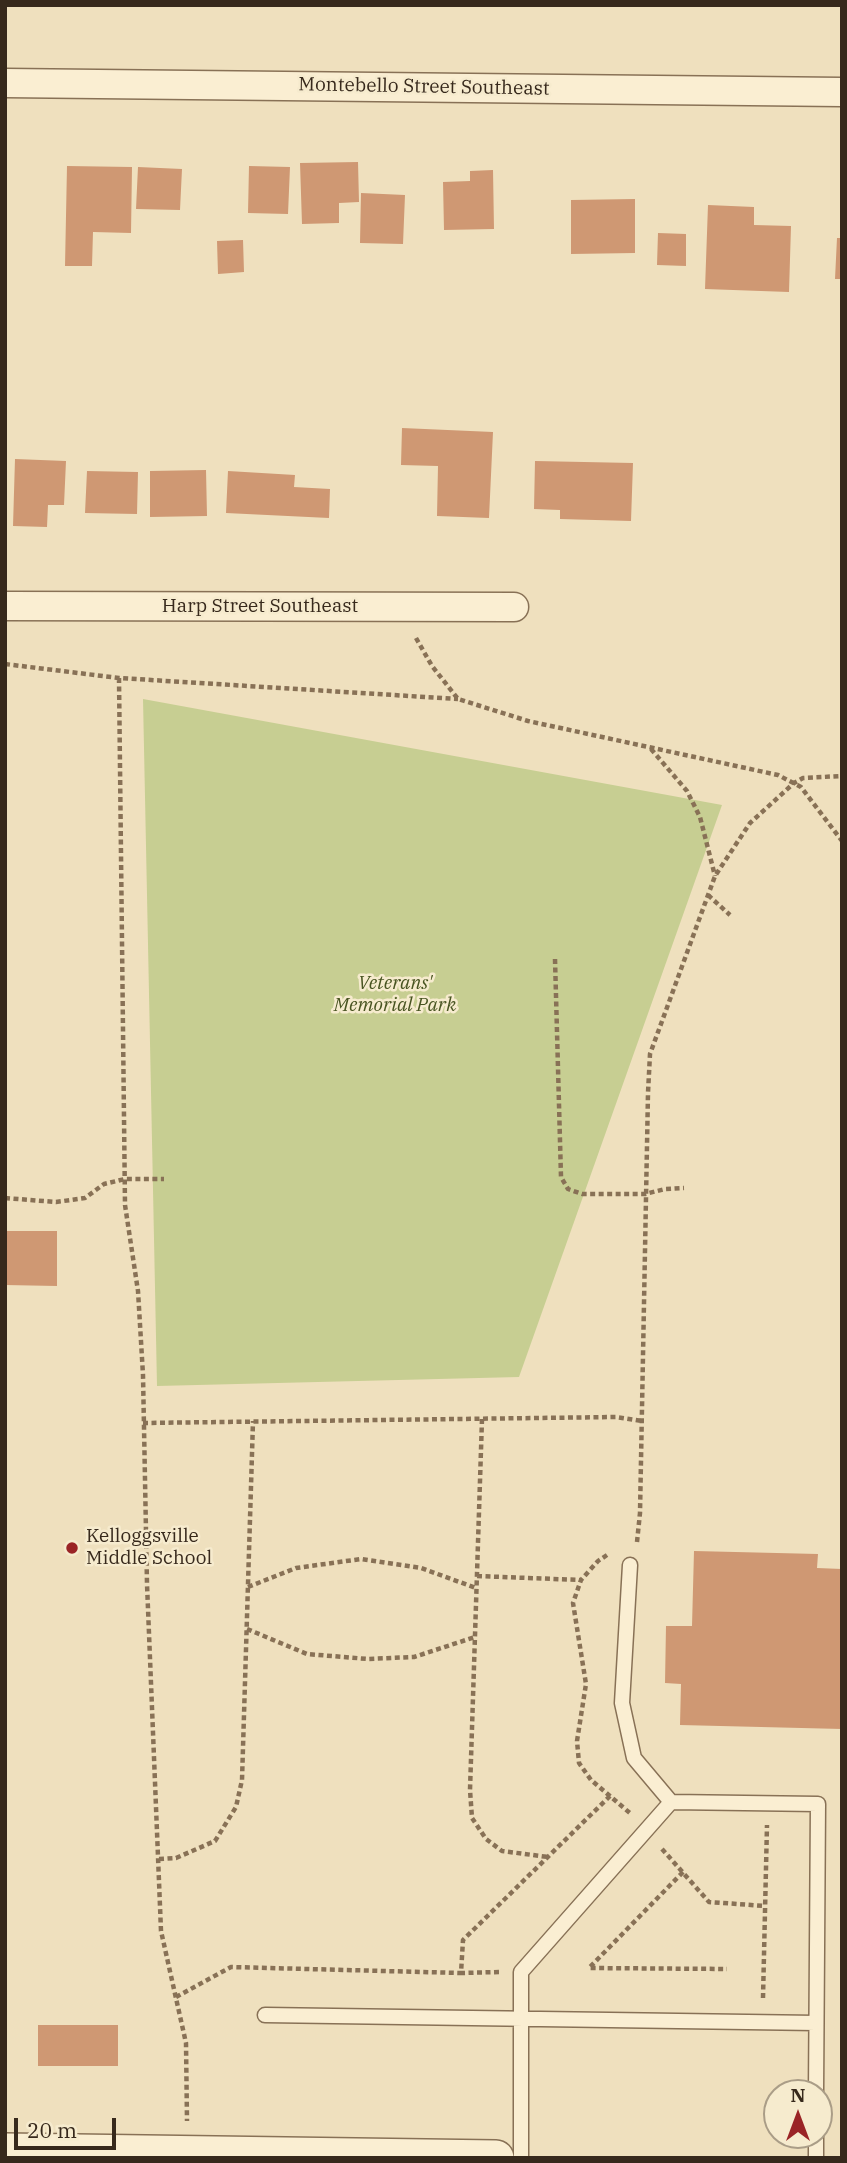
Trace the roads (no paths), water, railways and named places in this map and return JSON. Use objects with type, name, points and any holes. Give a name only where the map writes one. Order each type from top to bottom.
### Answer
[{"type":"street","name":"Montebello Street Southeast","points":[[5,83],[842,92]]},
{"type":"street","name":"Harp Street Southeast","points":[[5,606],[514,607]]},
{"type":"street","points":[[5,2151],[496,2158]]},
{"type":"lane","points":[[630,1565],[622,1703],[634,1758],[671,1802]]},
{"type":"lane","points":[[522,2158],[521,1972],[671,1802],[818,1804],[816,2079]]},
{"type":"lane","points":[[265,2015],[816,2022]]},
{"type":"place","name":"Kelloggsville Middle School","points":[[72,1548]]},
{"type":"park label","name":"Veterans' Memorial Park","points":[[395,995]]}]
